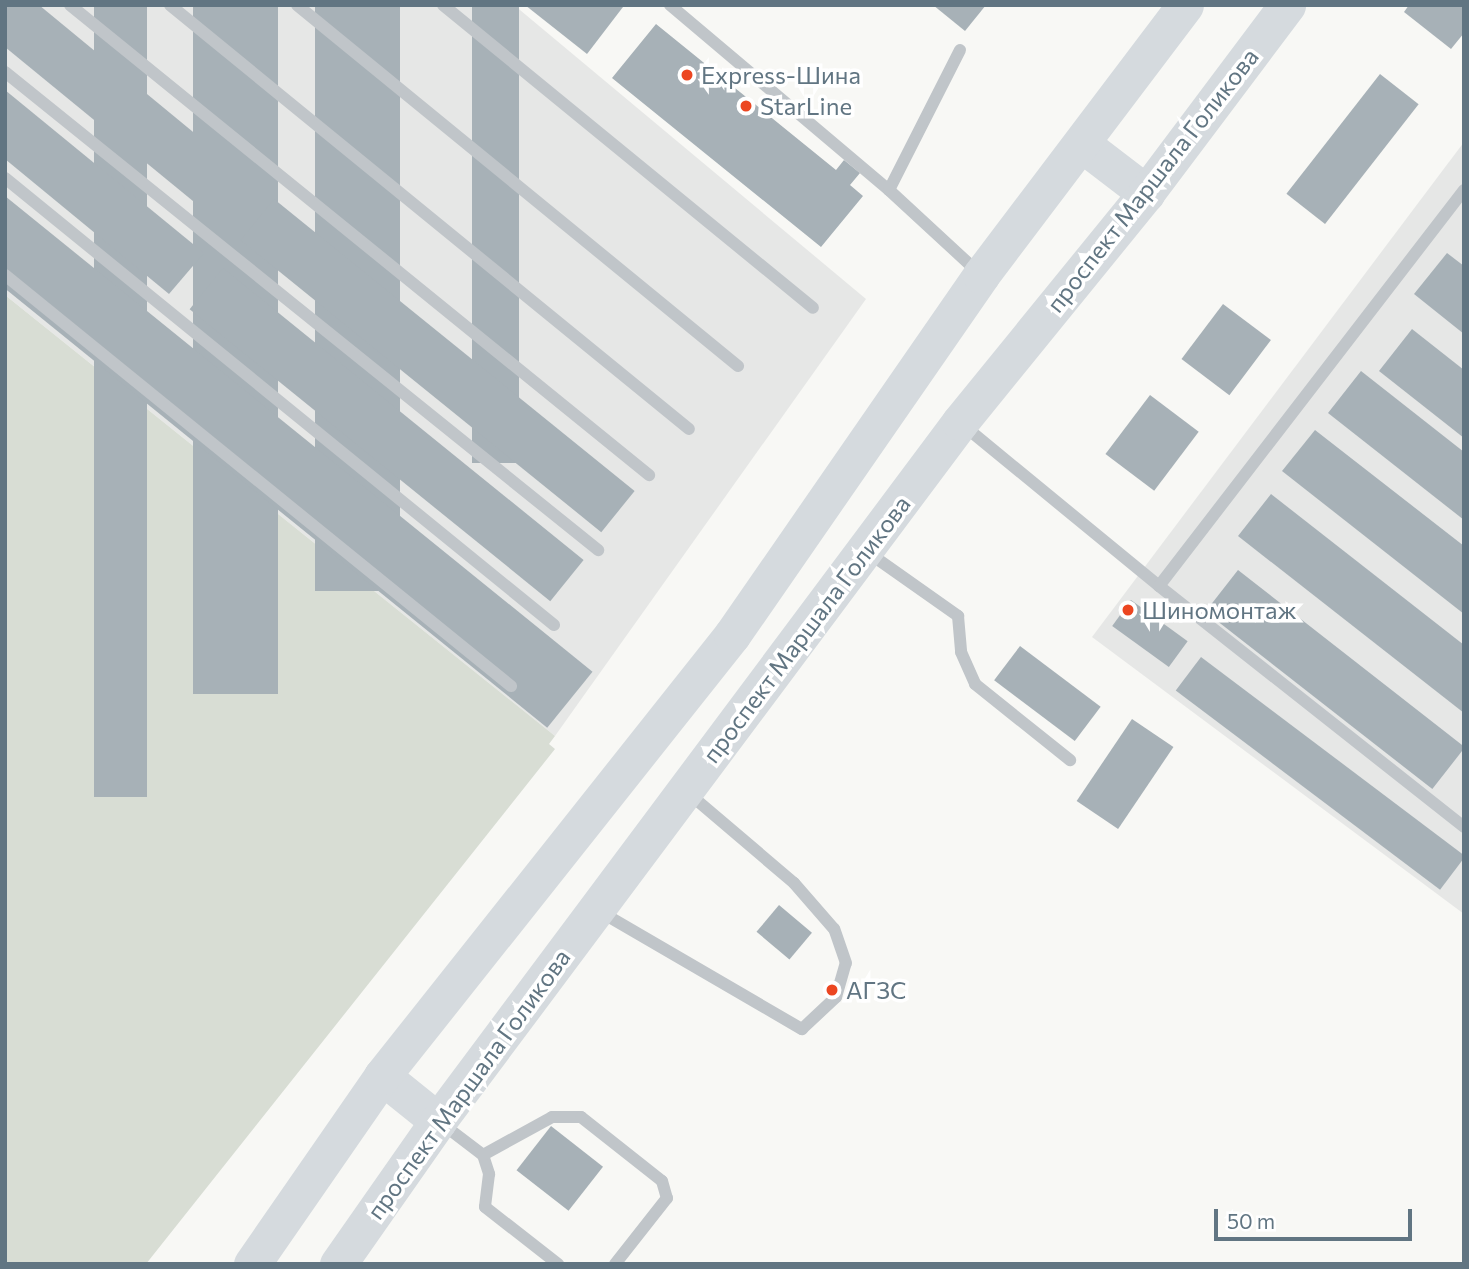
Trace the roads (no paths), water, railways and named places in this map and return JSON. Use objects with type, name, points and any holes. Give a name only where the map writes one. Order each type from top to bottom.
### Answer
[{"type":"main road","points":[[253,1264],[382,1076],[732,635],[981,275],[1185,5]]},
{"type":"main road","name":"проспект Маршала Голикова","points":[[347,1260],[438,1121],[960,422],[1146,193],[1287,5]]},
{"type":"main road","points":[[1082,144],[1146,193]]},
{"type":"main road","points":[[382,1076],[438,1121]]},
{"type":"lane","points":[[70,5],[649,475]]},
{"type":"lane","points":[[170,5],[689,429]]},
{"type":"lane","points":[[297,5],[738,366]]},
{"type":"lane","points":[[443,5],[813,308]]},
{"type":"lane","points":[[670,5],[889,190],[981,275]]},
{"type":"lane","points":[[889,190],[960,50]]},
{"type":"lane","points":[[5,72],[598,550]]},
{"type":"lane","points":[[5,178],[554,625]]},
{"type":"lane","points":[[1159,586],[1464,190]]},
{"type":"lane","points":[[5,275],[510,686]]},
{"type":"lane","points":[[960,422],[1159,586],[1464,827]]},
{"type":"lane","points":[[865,551],[958,616],[961,652],[975,684],[1070,761]]},
{"type":"lane","points":[[596,909],[802,1029],[836,997],[846,963],[834,929],[794,883],[686,790]]},
{"type":"lane","points":[[482,1155],[552,1117],[581,1117],[662,1181],[667,1198],[615,1264]]},
{"type":"lane","points":[[438,1121],[482,1155],[489,1174],[485,1207],[558,1264]]},
{"type":"place","name":"Express-Шина","points":[[687,75]]},
{"type":"place","name":"StarLine","points":[[746,106]]},
{"type":"place","name":"Шиномонтаж","points":[[1128,610]]},
{"type":"place","name":"АГЗС","points":[[832,990]]}]
